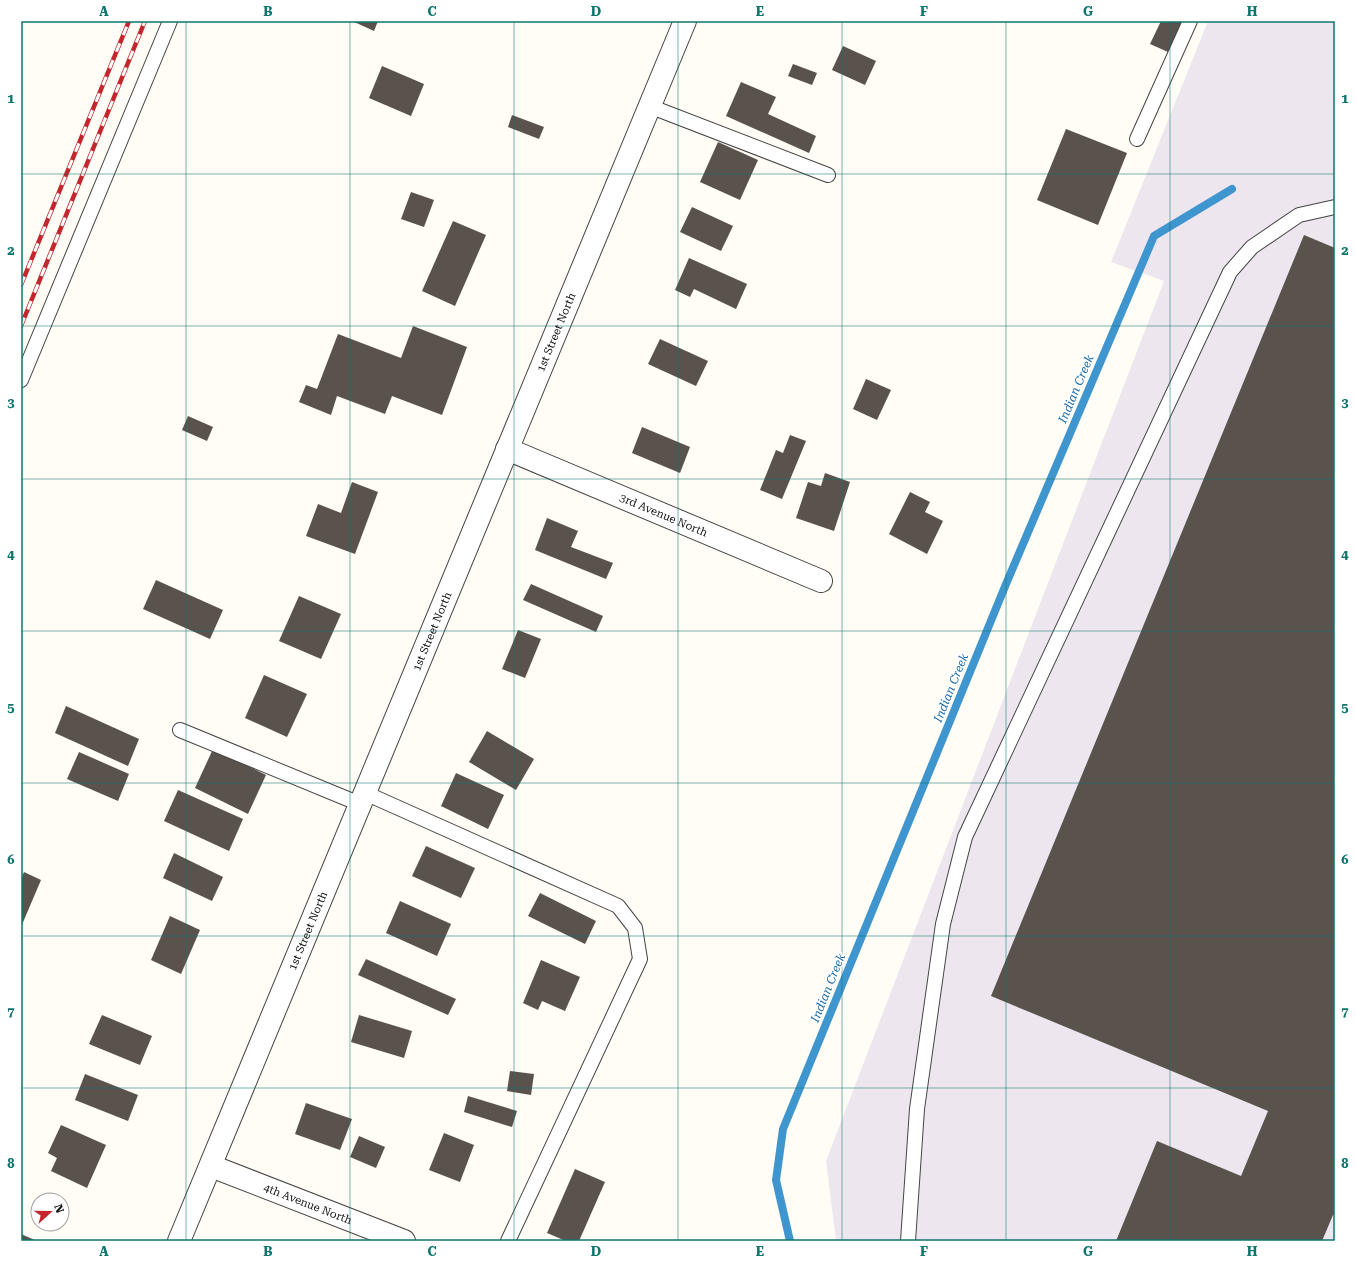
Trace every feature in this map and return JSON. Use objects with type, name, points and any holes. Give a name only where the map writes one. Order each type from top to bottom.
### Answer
[{"type":"street","name":"1st Street North","points":[[179,1241],[685,21]]},
{"type":"street","name":"3rd Avenue North","points":[[507,450],[821,581]]},
{"type":"street","name":"4th Avenue North","points":[[211,1166],[404,1241]]},
{"type":"lane","points":[[21,380],[170,21]]},
{"type":"lane","points":[[1137,139],[1190,21]]},
{"type":"lane","points":[[650,106],[828,175]]},
{"type":"lane","points":[[908,1241],[917,1109],[943,924],[966,837],[1230,272],[1252,247],[1299,215],[1335,207]]},
{"type":"lane","points":[[180,730],[363,799],[618,906],[635,928],[640,959],[508,1241]]},
{"type":"shaded area","points":[[1208,21],[1335,21],[1335,1241],[836,1241],[826,1161],[1164,281],[1111,262]]},
{"type":"building","points":[[352,21],[378,21],[374,31]]},
{"type":"building","points":[[1161,21],[1182,21],[1168,52],[1150,44]]},
{"type":"building","points":[[843,46],[876,61],[865,85],[832,70]]},
{"type":"building","points":[[793,64],[817,73],[812,85],[788,76]]},
{"type":"building","points":[[382,66],[424,84],[411,116],[369,98]]},
{"type":"building","points":[[741,82],[776,97],[768,114],[816,136],[809,153],[726,116]]},
{"type":"building","points":[[512,115],[544,127],[539,139],[508,127]]},
{"type":"building","points":[[1066,129],[1127,153],[1098,225],[1037,200]]},
{"type":"building","points":[[718,142],[758,160],[740,200],[700,182]]},
{"type":"building","points":[[411,192],[434,200],[424,227],[401,219]]},
{"type":"building","points":[[692,207],[733,226],[721,251],[680,232]]},
{"type":"building","points":[[453,221],[486,235],[455,306],[422,291]]},
{"type":"building","points":[[1304,235],[1335,248],[1335,1215],[1333,1215],[1322,1241],[1116,1241],[1157,1141],[1241,1176],[1268,1111],[991,996]]},
{"type":"building","points":[[689,258],[747,284],[736,309],[694,289],[690,297],[675,290]]},
{"type":"building","points":[[413,326],[467,347],[442,415],[392,396],[385,414],[337,396],[331,415],[299,402],[306,385],[317,389],[338,334],[401,358]]},
{"type":"building","points":[[660,339],[708,361],[696,386],[648,364]]},
{"type":"building","points":[[866,379],[891,390],[877,420],[853,409]]},
{"type":"building","points":[[188,416],[213,427],[207,441],[182,430]]},
{"type":"building","points":[[642,427],[690,447],[680,473],[632,453]]},
{"type":"building","points":[[790,435],[806,441],[782,499],[760,490],[776,450],[783,453]]},
{"type":"building","points":[[825,473],[850,482],[834,531],[796,518],[808,482],[821,486]]},
{"type":"building","points":[[352,482],[378,492],[355,554],[306,536],[318,504],[341,513]]},
{"type":"building","points":[[910,492],[930,502],[925,512],[943,521],[927,554],[889,534]]},
{"type":"building","points":[[547,518],[578,531],[571,547],[613,563],[606,579],[535,550]]},
{"type":"building","points":[[156,580],[223,610],[210,639],[143,609]]},
{"type":"building","points":[[531,584],[603,616],[596,632],[523,600]]},
{"type":"building","points":[[299,596],[341,614],[321,659],[279,641]]},
{"type":"building","points":[[518,630],[541,639],[525,678],[502,669]]},
{"type":"building","points":[[264,675],[307,694],[287,737],[245,718]]},
{"type":"building","points":[[66,706],[139,739],[128,766],[55,733]]},
{"type":"building","points":[[487,731],[534,759],[516,790],[469,762]]},
{"type":"building","points":[[213,749],[266,775],[248,814],[195,788]]},
{"type":"building","points":[[79,752],[129,774],[118,801],[67,779]]},
{"type":"building","points":[[456,773],[504,795],[488,829],[441,806]]},
{"type":"building","points":[[178,790],[243,819],[229,851],[164,821]]},
{"type":"building","points":[[426,846],[475,868],[461,898],[412,876]]},
{"type":"building","points":[[174,853],[223,877],[212,901],[163,878]]},
{"type":"building","points":[[24,872],[41,880],[21,927],[21,879]]},
{"type":"building","points":[[540,893],[596,921],[585,944],[528,916]]},
{"type":"building","points":[[400,901],[451,924],[437,956],[386,933]]},
{"type":"building","points":[[170,916],[200,930],[181,974],[151,960]]},
{"type":"building","points":[[366,959],[456,999],[448,1015],[358,975]]},
{"type":"building","points":[[541,960],[580,977],[565,1011],[542,1001],[538,1010],[523,1003]]},
{"type":"building","points":[[102,1015],[152,1036],[140,1065],[89,1044]]},
{"type":"building","points":[[359,1015],[412,1031],[404,1058],[351,1042]]},
{"type":"building","points":[[510,1071],[534,1074],[531,1095],[507,1091]]},
{"type":"building","points":[[85,1074],[138,1095],[128,1121],[75,1100]]},
{"type":"building","points":[[468,1096],[517,1111],[512,1127],[464,1112]]},
{"type":"building","points":[[306,1103],[352,1119],[340,1150],[295,1134]]},
{"type":"building","points":[[61,1125],[106,1145],[87,1188],[51,1171],[57,1158],[48,1153]]},
{"type":"building","points":[[444,1133],[474,1145],[460,1182],[429,1170]]},
{"type":"building","points":[[359,1136],[385,1147],[376,1168],[350,1157]]},
{"type":"building","points":[[575,1169],[605,1182],[579,1241],[566,1241],[547,1233]]},
{"type":"building","points":[[21,1234],[37,1241],[21,1241]]},
{"type":"waterway","name":"Indian Creek","points":[[790,1241],[776,1180],[783,1129],[1006,584],[1154,236],[1232,189]]},
{"type":"railway","points":[[21,285],[129,21]]},
{"type":"railway","points":[[21,326],[145,21]]}]
